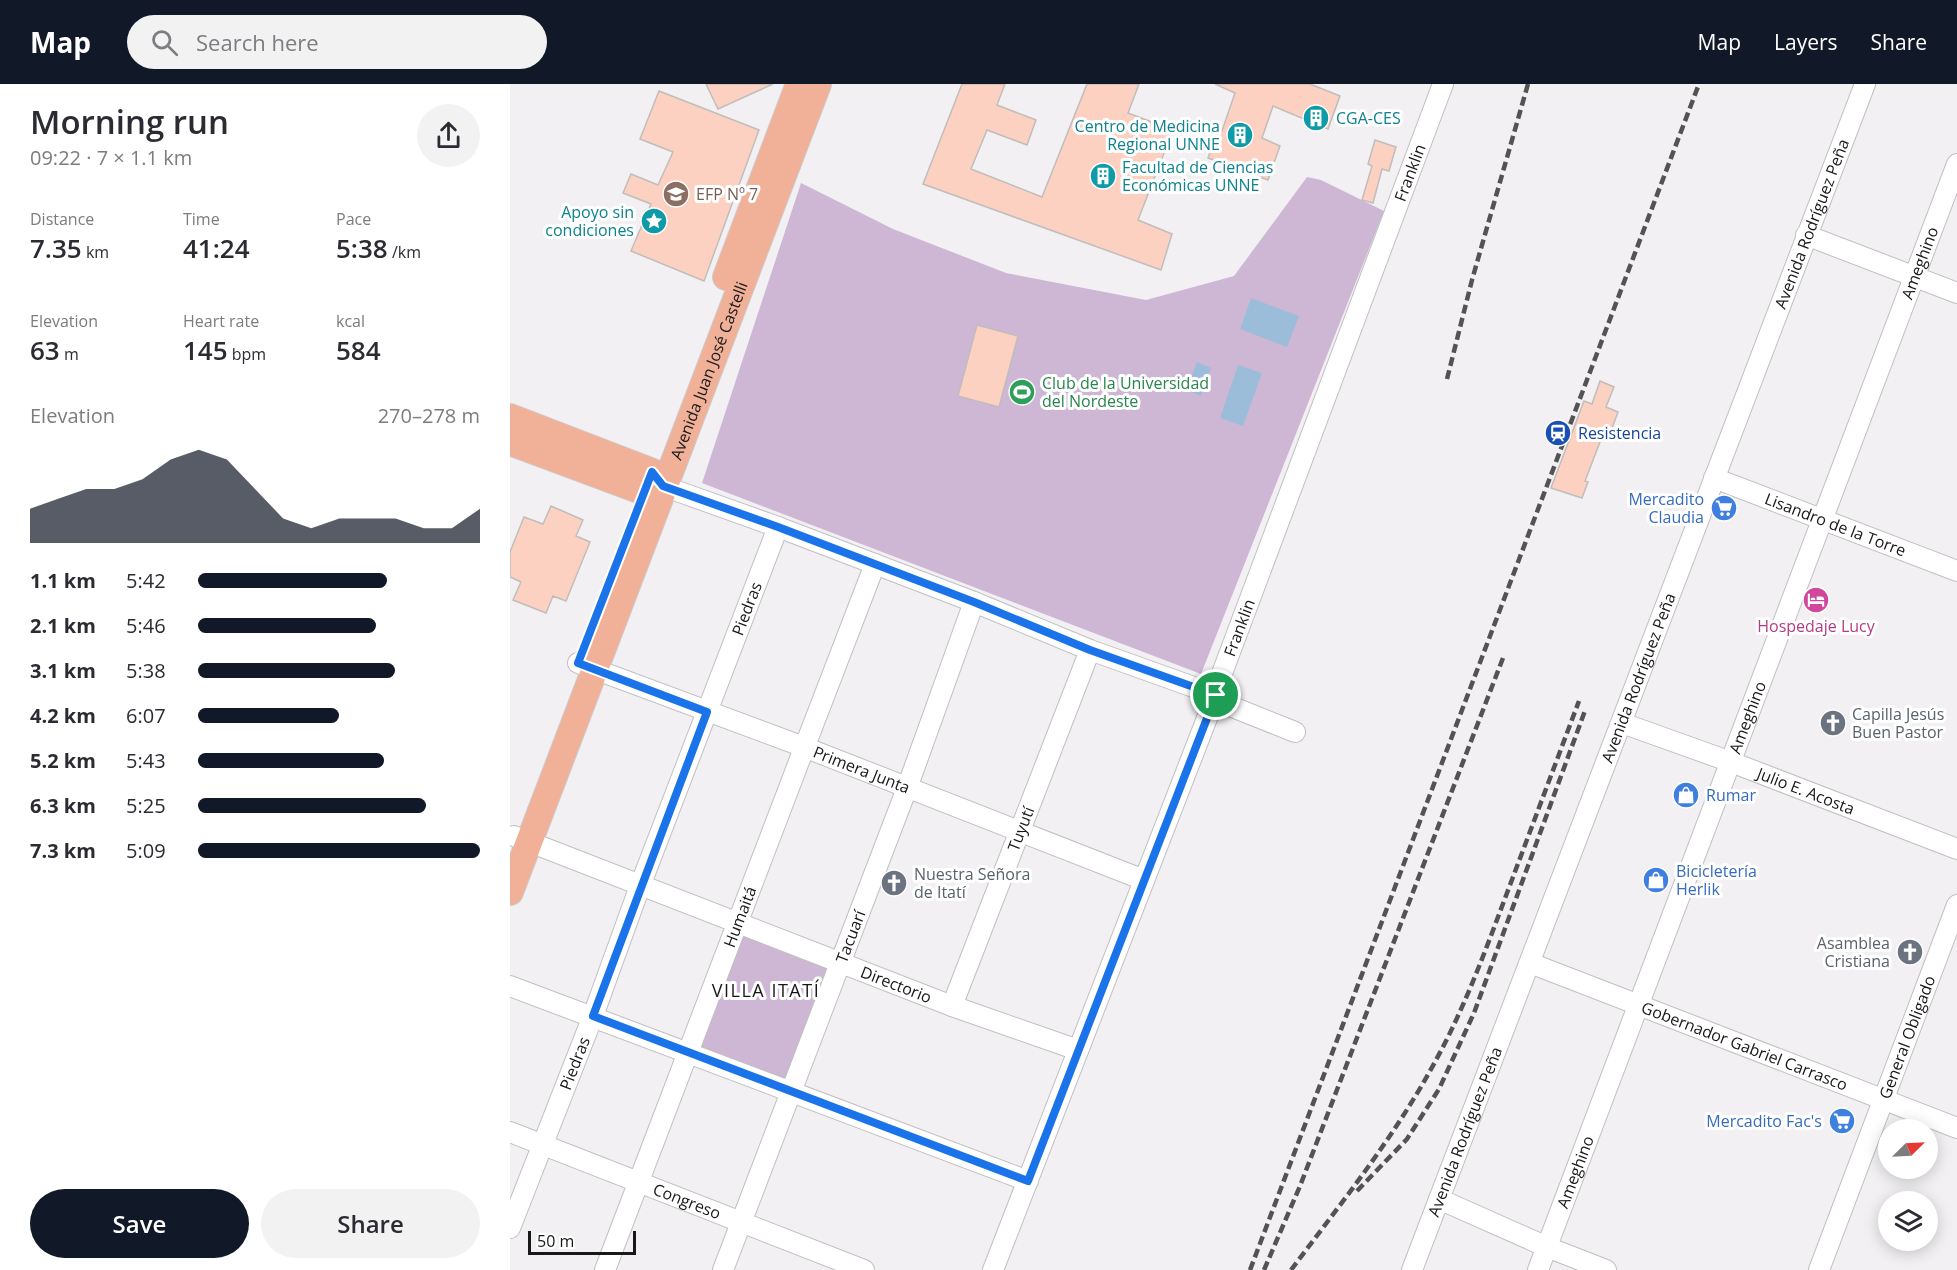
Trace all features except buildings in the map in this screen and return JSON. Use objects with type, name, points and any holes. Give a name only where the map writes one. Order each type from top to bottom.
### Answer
[{"type":"main road","name":"Avenida Juan José Castelli","points":[[510,892],[518,842],[586,666],[799,84]]},
{"type":"main road","name":"Avenida Juan José Castelli","points":[[653,484],[818,84]]},
{"type":"main road","points":[[510,417],[653,484]]},
{"type":"main road","points":[[510,442],[653,484]]},
{"type":"street","name":"Franklin","points":[[993,1270],[1216,695],[1218,684],[1443,84]]},
{"type":"street","name":"Avenida Rodríguez Peña","points":[[1412,1270],[1865,84]]},
{"type":"street","name":"Ameghino","points":[[1538,1270],[1957,164]]},
{"type":"street","points":[[1806,235],[1957,293]]},
{"type":"street","name":"Lisandro de la Torre","points":[[1714,478],[1957,571]]},
{"type":"street","points":[[653,484],[778,527],[974,602],[1090,650],[1216,695],[1225,704],[1295,732]]},
{"type":"street","name":"Piedras","points":[[510,1228],[593,1016],[640,886],[778,527]]},
{"type":"street","name":"Humaitá","points":[[605,1270],[874,564]]},
{"type":"street","name":"Tacuarí","points":[[723,1270],[974,602]]},
{"type":"street","name":"Tuyutí","points":[[952,1006],[1090,650]]},
{"type":"street","name":"Primera Junta","points":[[586,666],[804,747],[1144,880]]},
{"type":"street","name":"Julio E. Acosta","points":[[1622,723],[1731,762],[1957,849]]},
{"type":"street","name":"Directorio","points":[[518,842],[736,922],[952,1006],[1078,1050]]},
{"type":"street","name":"General Obligado","points":[[1819,1270],[1957,905]]},
{"type":"street","name":"Gobernador Gabriel Carrasco","points":[[1530,963],[1957,1128]]},
{"type":"street","points":[[510,986],[1028,1181]]},
{"type":"street","name":"Congreso","points":[[510,1132],[864,1270]]},
{"type":"street","points":[[1439,1198],[1547,1247],[1606,1270]]},
{"type":"shaded area","name":"Club de la Universidad del Nordeste","points":[[1307,177],[1321,180],[1384,211],[1201,674],[702,483],[801,183],[893,229],[1006,273],[1146,300],[1234,276]]},
{"type":"shaded area","points":[[741,933],[830,966],[787,1081],[698,1048]]},
{"type":"water","points":[[1251,298],[1299,316],[1287,347],[1240,329]]},
{"type":"water","points":[[1197,362],[1211,368],[1201,396],[1186,390]]},
{"type":"water","points":[[1238,365],[1262,373],[1243,426],[1220,418]]},
{"type":"railway","points":[[1447,379],[1472,280],[1528,84]]},
{"type":"railway","points":[[1250,1270],[1699,84]]},
{"type":"railway","points":[[1264,1270],[1300,1186],[1503,658]]},
{"type":"railway","points":[[1291,1270],[1404,1115],[1447,1040],[1483,956],[1579,701]]},
{"type":"railway","points":[[1357,1191],[1407,1139],[1439,1089],[1474,1013],[1586,708]]},
{"type":"place","name":"CGA-CES","points":[[1316,118]]},
{"type":"place","name":"Centro de Medicina Regional UNNE","points":[[1240,135]]},
{"type":"place","name":"Facultad de Ciencias Económicas UNNE","points":[[1103,176]]},
{"type":"place","name":"EFP Nº 7","points":[[676,194]]},
{"type":"place","name":"Apoyo sin condiciones","points":[[654,221]]},
{"type":"place","name":"Club de la Universidad del Nordeste","points":[[1022,392]]},
{"type":"place","name":"Resistencia","points":[[1558,433]]},
{"type":"place","name":"Mercadito Claudia","points":[[1724,508]]},
{"type":"place","name":"Hospedaje Lucy","points":[[1816,600]]},
{"type":"place","name":"Capilla Jesús Buen Pastor","points":[[1833,723]]},
{"type":"place","name":"Rumar","points":[[1686,795]]},
{"type":"place","name":"Bicicletería Herlik","points":[[1656,880]]},
{"type":"place","name":"Nuestra Señora de Itatí","points":[[894,883]]},
{"type":"place","name":"Asamblea Cristiana","points":[[1910,952]]},
{"type":"place","name":"Mercadito Fac's","points":[[1842,1121]]},
{"type":"district","name":"VILLA ITATÍ","points":[[766,990]]},
{"type":"route","points":[[652,472],[663,486],[974,602],[1090,650],[1216,695],[1028,1181],[593,1016],[707,712],[578,663],[652,472]]}]
